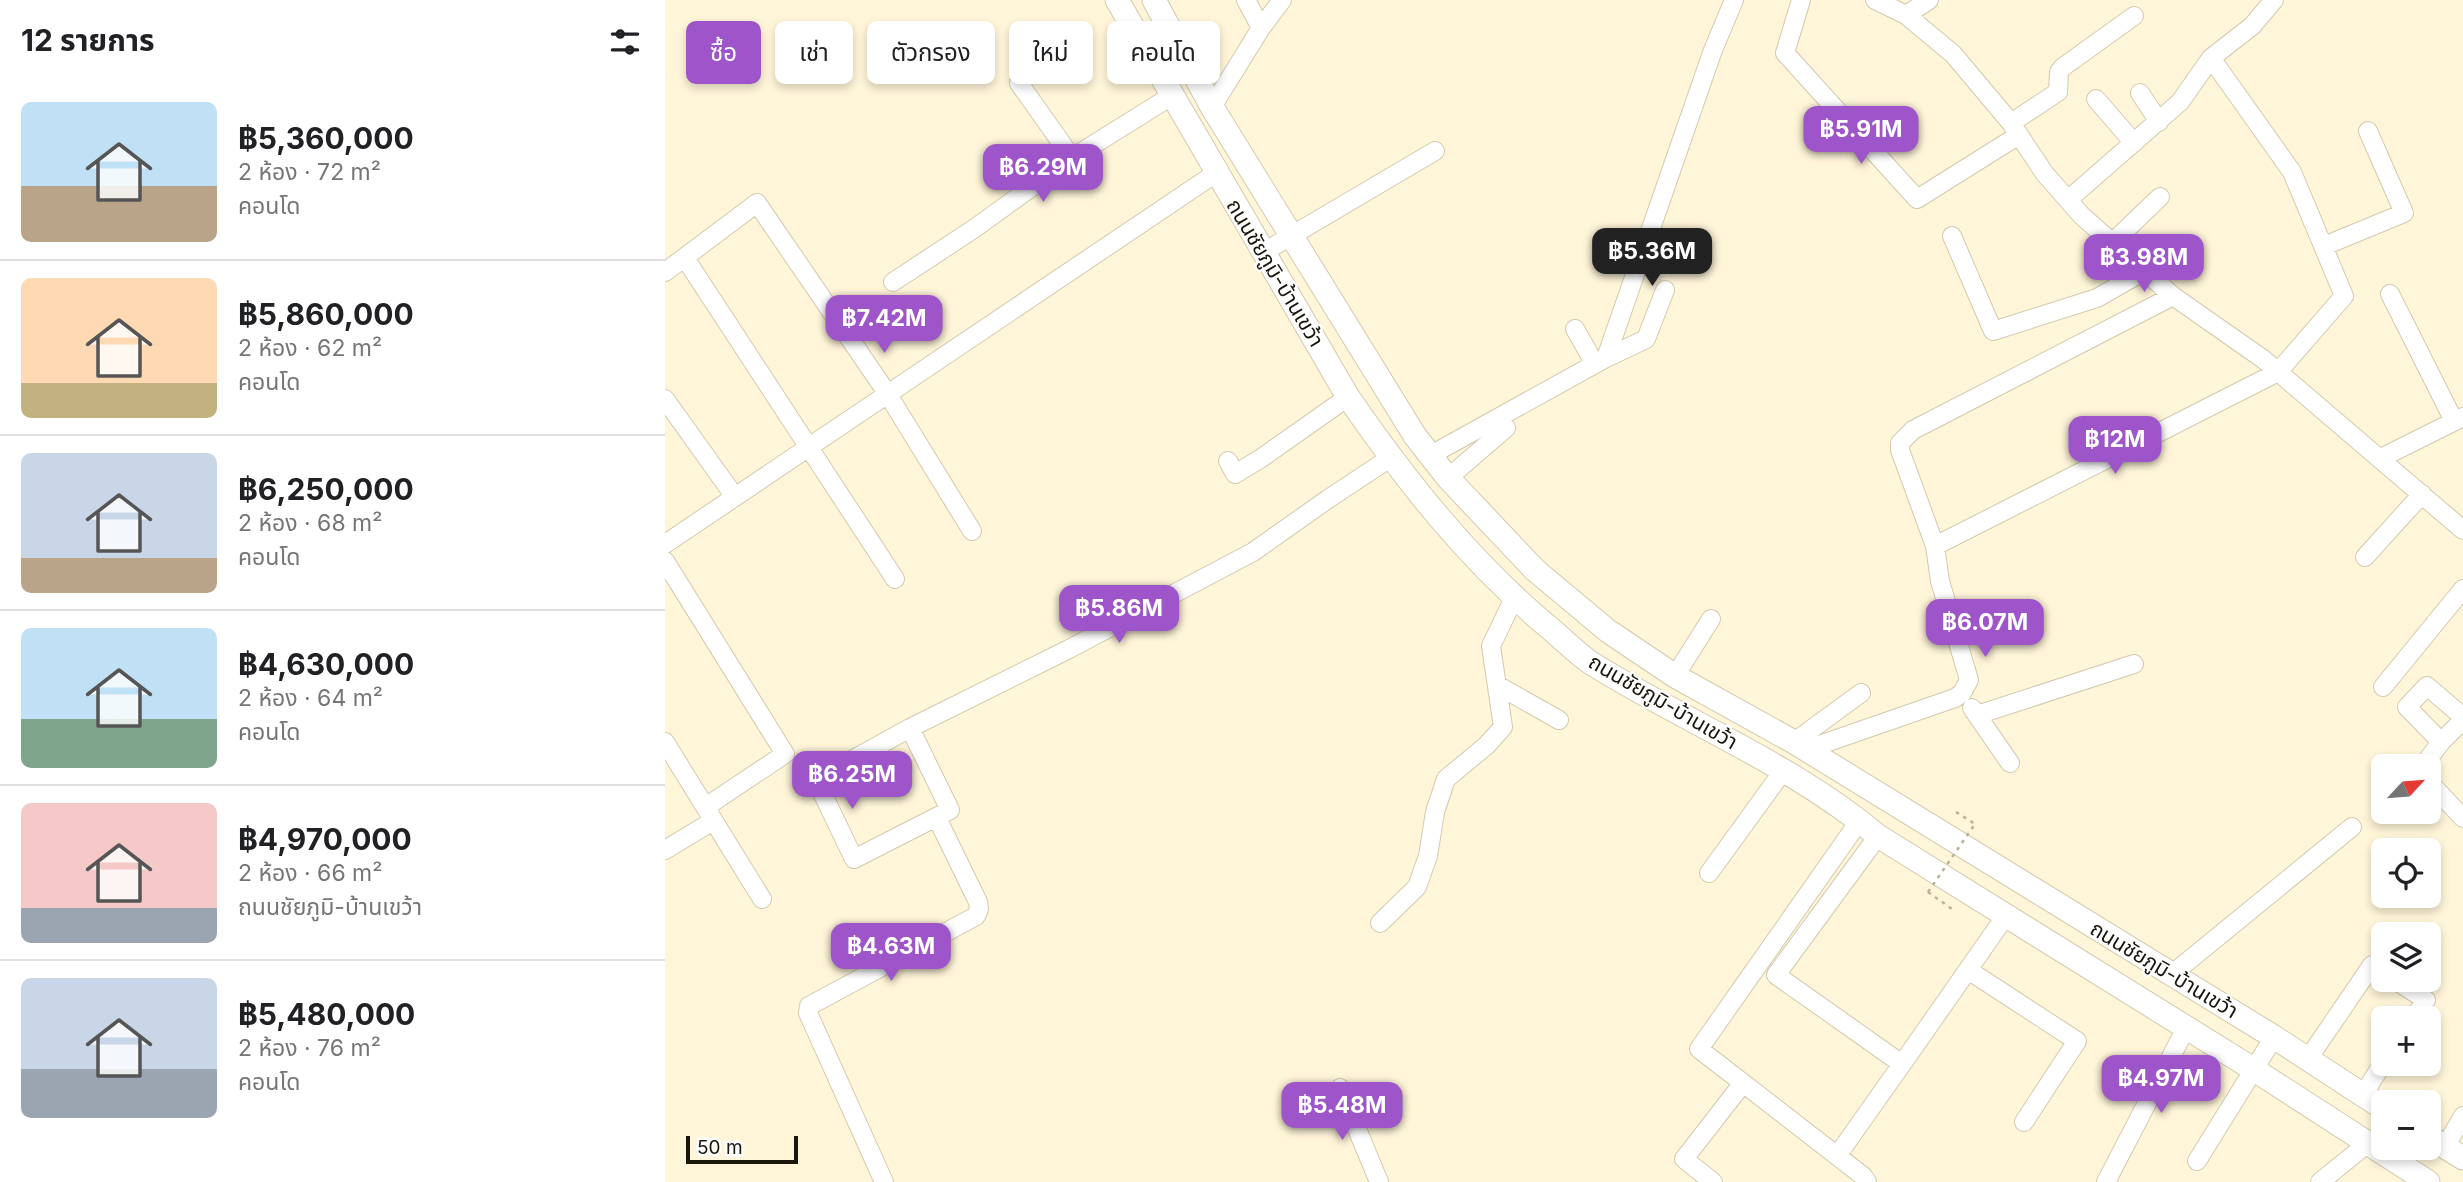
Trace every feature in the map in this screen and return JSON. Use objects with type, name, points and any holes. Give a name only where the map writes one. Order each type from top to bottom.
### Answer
[{"type":"main road","name":"ถนนชัยภูมิ-บ้านเขว้า","points":[[1117,0],[1348,397],[1390,458],[1453,536],[1514,598],[1589,661],[1783,771],[1860,820],[1878,836],[2007,914],[2428,1182]]},
{"type":"main road","name":"ถนนชัยภูมิ-บ้านเขว้า","points":[[1154,0],[1212,107],[1429,456],[1535,570],[1608,631],[1675,676],[1799,746],[2274,1037],[2371,1100]]},
{"type":"street","points":[[1246,0],[1261,27]]},
{"type":"street","points":[[1212,107],[1261,27],[1282,0]]},
{"type":"street","points":[[1601,361],[1713,50],[1734,0]]},
{"type":"street","points":[[1801,0],[1785,53],[1917,199],[2015,129],[2058,92],[2059,72],[2063,67],[2134,16]]},
{"type":"street","points":[[1875,0],[1906,15],[1953,54],[2015,129],[2045,174],[2083,216],[2173,296],[2263,359],[2463,530]]},
{"type":"street","points":[[1906,15],[1929,0]]},
{"type":"street","points":[[2069,199],[2180,103],[2211,58],[2252,26],[2274,0]]},
{"type":"street","points":[[1935,545],[2278,372],[2344,296],[2292,172],[2211,58]]},
{"type":"street","points":[[1020,84],[1072,158]]},
{"type":"street","points":[[2140,93],[2159,122]]},
{"type":"street","points":[[893,282],[975,228],[1072,158],[1173,95]]},
{"type":"street","points":[[2096,99],[2134,144]]},
{"type":"street","points":[[2324,246],[2405,213],[2368,131]]},
{"type":"street","points":[[1262,253],[1435,150]]},
{"type":"street","points":[[665,544],[1216,173]]},
{"type":"street","points":[[2113,242],[2160,197]]},
{"type":"street","points":[[665,272],[757,203],[887,393],[972,531]]},
{"type":"street","points":[[1952,236],[1993,331],[2097,298],[2146,270]]},
{"type":"street","points":[[685,258],[895,579]]},
{"type":"street","points":[[1429,456],[1601,361],[1646,340],[1665,290]]},
{"type":"street","points":[[2381,458],[2459,419],[2391,295]]},
{"type":"street","points":[[1799,746],[1962,693],[1969,680],[1940,581],[1935,545],[1900,450],[1904,438],[1924,424],[2173,296]]},
{"type":"street","points":[[1575,329],[1601,361]]},
{"type":"street","points":[[1228,461],[1235,474],[1348,397]]},
{"type":"street","points":[[665,399],[735,497]]},
{"type":"street","points":[[1448,478],[1506,428]]},
{"type":"street","points":[[910,728],[950,810],[853,859],[816,780],[910,728],[1069,649],[1253,552],[1390,458]]},
{"type":"street","points":[[2365,557],[2422,494]]},
{"type":"street","points":[[665,561],[785,754],[665,850]]},
{"type":"street","points":[[2383,687],[2463,589]]},
{"type":"street","points":[[1380,923],[1416,887],[1428,856],[1435,812],[1446,779],[1503,727],[1491,646],[1514,598]]},
{"type":"street","points":[[1675,676],[1711,619]]},
{"type":"street","points":[[1977,715],[2134,664]]},
{"type":"street","points":[[1497,685],[1559,720]]},
{"type":"street","points":[[2432,754],[2463,719],[2427,686],[2407,707],[2441,742]]},
{"type":"street","points":[[1799,746],[1861,693]]},
{"type":"street","points":[[1962,693],[2010,763]]},
{"type":"street","points":[[665,742],[762,898]]},
{"type":"street","points":[[1709,873],[1783,771]]},
{"type":"street","points":[[2441,795],[2463,818]]},
{"type":"street","points":[[884,1182],[808,1013],[809,1006],[975,916],[979,909],[978,902],[937,818]]},
{"type":"street","points":[[1860,820],[1699,1049],[1867,1182]]},
{"type":"street","points":[[2171,975],[2352,827]]},
{"type":"street","points":[[1878,836],[1776,975],[1902,1064]]},
{"type":"street","points":[[1837,1156],[2007,914]]},
{"type":"street","points":[[2308,1059],[2371,966]]},
{"type":"street","points":[[1968,970],[2077,1041],[2024,1122]]},
{"type":"street","points":[[2414,992],[2426,1000],[2422,1006]]},
{"type":"street","points":[[2106,1182],[2186,1028]]},
{"type":"street","points":[[2197,1161],[2274,1037]]},
{"type":"street","points":[[2363,1094],[2375,1076]]},
{"type":"street","points":[[1713,1182],[1683,1159],[1743,1083]]},
{"type":"street","points":[[1340,1088],[1379,1182]]},
{"type":"street","points":[[2446,1147],[2463,1116]]},
{"type":"street","points":[[2319,1182],[2367,1144]]},
{"type":"path","points":[[1952,909],[1928,892],[1975,824],[1956,812]]}]
